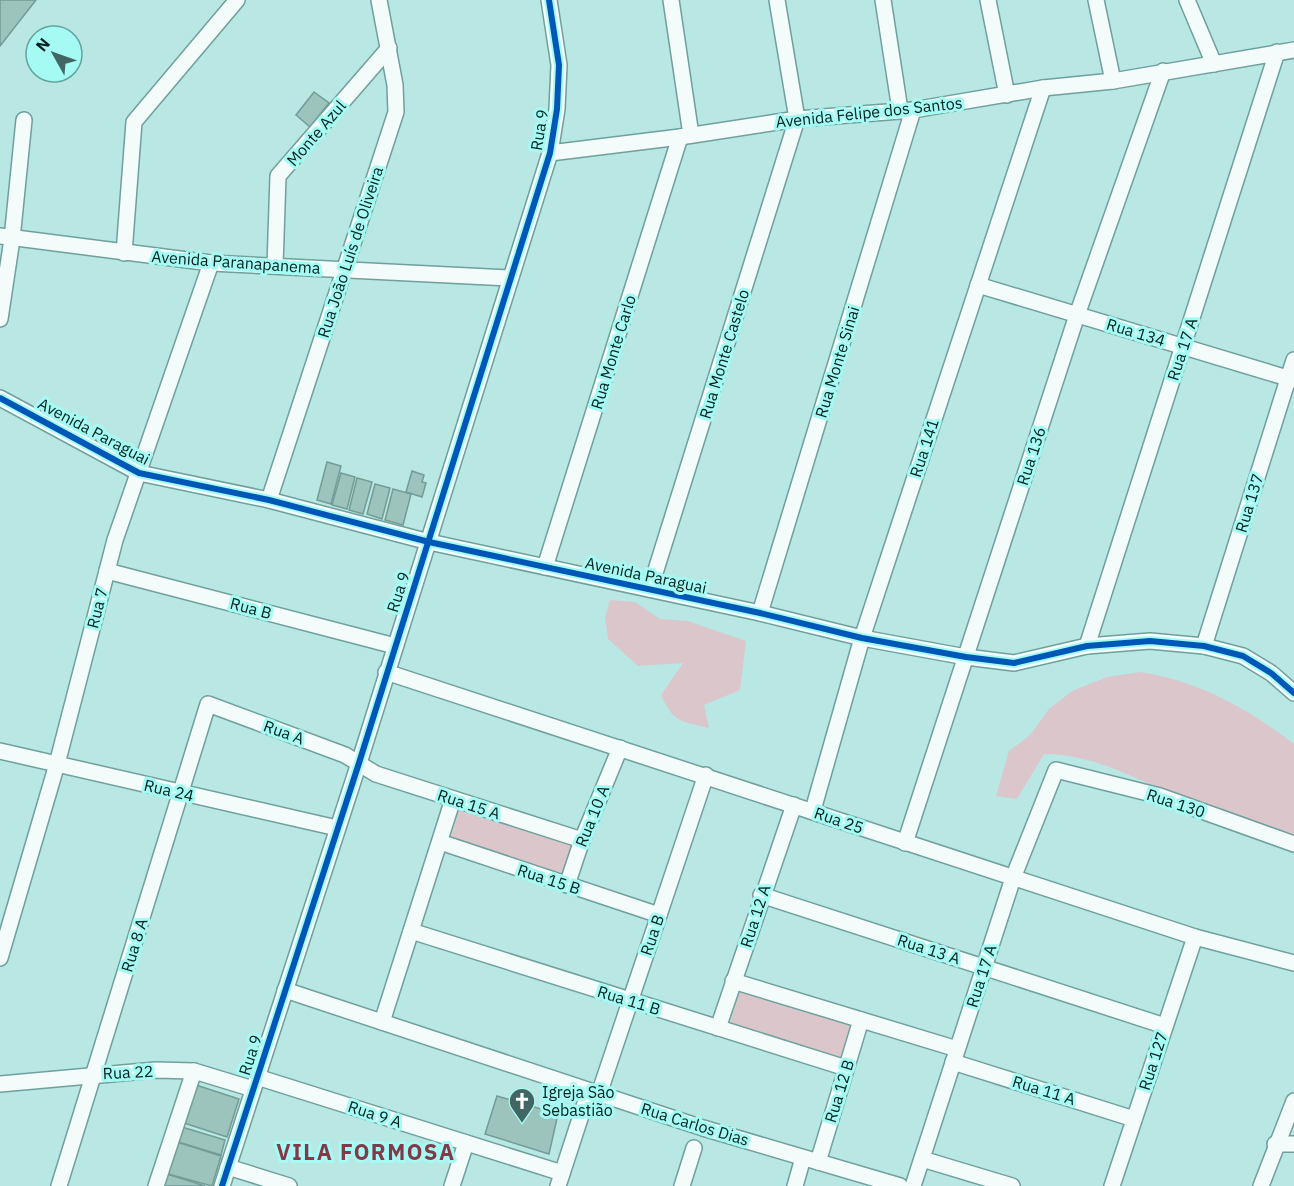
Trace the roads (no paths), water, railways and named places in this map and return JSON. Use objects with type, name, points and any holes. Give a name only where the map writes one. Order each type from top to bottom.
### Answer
[{"type":"street","points":[[124,252],[134,122],[237,0]]},
{"type":"street","name":"Rua João Luís de Oliveira","points":[[269,500],[396,112],[389,48],[379,0]]},
{"type":"street","name":"Rua 9","points":[[222,1186],[359,763],[550,153],[557,109],[559,65],[549,0]]},
{"type":"street","name":"Rua Monte Carlo","points":[[545,567],[685,136],[671,0]]},
{"type":"street","points":[[777,0],[797,118]]},
{"type":"street","points":[[883,0],[907,110]]},
{"type":"street","points":[[988,0],[1008,95]]},
{"type":"street","points":[[1096,0],[1113,81]]},
{"type":"street","points":[[1187,0],[1214,63]]},
{"type":"street","name":"Monte Azul","points":[[275,266],[278,176],[389,48]]},
{"type":"street","name":"Avenida Felipe dos Santos","points":[[550,153],[685,136],[797,118],[907,110],[1043,88],[1113,81],[1294,50]]},
{"type":"street","name":"Rua 17 A","points":[[1087,646],[1277,52]]},
{"type":"street","name":"Rua 136","points":[[905,843],[1077,315],[1163,71]]},
{"type":"street","name":"Rua 141","points":[[813,810],[862,638],[1043,88]]},
{"type":"street","name":"Rua Monte Sinai","points":[[760,613],[907,110]]},
{"type":"street","name":"Rua Monte Castelo","points":[[650,589],[797,118]]},
{"type":"street","points":[[0,319],[6,238],[24,120]]},
{"type":"street","name":"Avenida Paranapanema","points":[[6,238],[211,263],[509,278]]},
{"type":"street","name":"Rua 7","points":[[0,958],[57,764],[115,540],[211,263]]},
{"type":"street","name":"Rua 134","points":[[978,285],[1291,379]]},
{"type":"street","name":"Rua 137","points":[[1204,646],[1291,379],[1294,360]]},
{"type":"street","name":"Avenida Paraguai","points":[[0,398],[139,473],[269,500],[429,542],[760,613],[862,638],[966,657],[1014,663],[1087,646],[1150,640],[1204,646],[1243,656],[1271,673],[1294,693]]},
{"type":"street","name":"Rua B","points":[[107,571],[395,646]]},
{"type":"street","name":"Rua 25","points":[[386,672],[1195,937],[1294,963]]},
{"type":"street","name":"Rua A","points":[[208,704],[345,755],[359,763]]},
{"type":"street","name":"Rua 8 A","points":[[59,1186],[208,704]]},
{"type":"street","name":"Rua 10 A","points":[[567,885],[582,840],[620,748]]},
{"type":"street","name":"Rua 24","points":[[0,751],[337,828]]},
{"type":"street","name":"Rua 15 A","points":[[359,763],[376,774],[582,840]]},
{"type":"street","name":"Rua 17 A","points":[[913,1186],[1013,878],[1056,770]]},
{"type":"street","name":"Rua 130","points":[[1056,770],[1160,796],[1294,844]]},
{"type":"street","name":"Rua B","points":[[560,1180],[630,1000],[706,775]]},
{"type":"street","points":[[382,1022],[453,799]]},
{"type":"street","name":"Rua 12 A","points":[[718,1028],[794,805]]},
{"type":"street","name":"Rua 15 B","points":[[440,842],[659,915]]},
{"type":"street","name":"Rua 13 A","points":[[762,895],[1165,1026]]},
{"type":"street","name":"Rua 11 B","points":[[411,932],[846,1068]]},
{"type":"street","name":"Rua 127","points":[[1112,1186],[1195,937]]},
{"type":"street","points":[[733,981],[861,1020],[955,1056]]},
{"type":"street","name":"Rua Carlos Dias","points":[[285,990],[594,1092],[900,1186]]},
{"type":"street","name":"Rua 12 B","points":[[795,1186],[810,1160],[846,1068],[861,1020]]},
{"type":"street","name":"Rua 11 A","points":[[955,1056],[1134,1119]]},
{"type":"street","points":[[156,1186],[194,1071]]},
{"type":"street","name":"Rua 22","points":[[0,1084],[94,1074],[194,1071],[255,1083]]},
{"type":"street","name":"Rua 9 A","points":[[255,1083],[466,1143],[560,1180]]},
{"type":"street","points":[[1262,1186],[1275,1144],[1294,1101]]},
{"type":"street","points":[[452,1186],[466,1143]]},
{"type":"street","points":[[1275,1144],[1294,1144]]},
{"type":"street","points":[[682,1186],[694,1148]]},
{"type":"street","points":[[922,1158],[1012,1186]]},
{"type":"street","points":[[228,1167],[288,1186]]},
{"type":"place","name":"Igreja São Sebastião","points":[[522,1124]]},
{"type":"district","name":"VILA FORMOSA","points":[[366,1152]]}]
